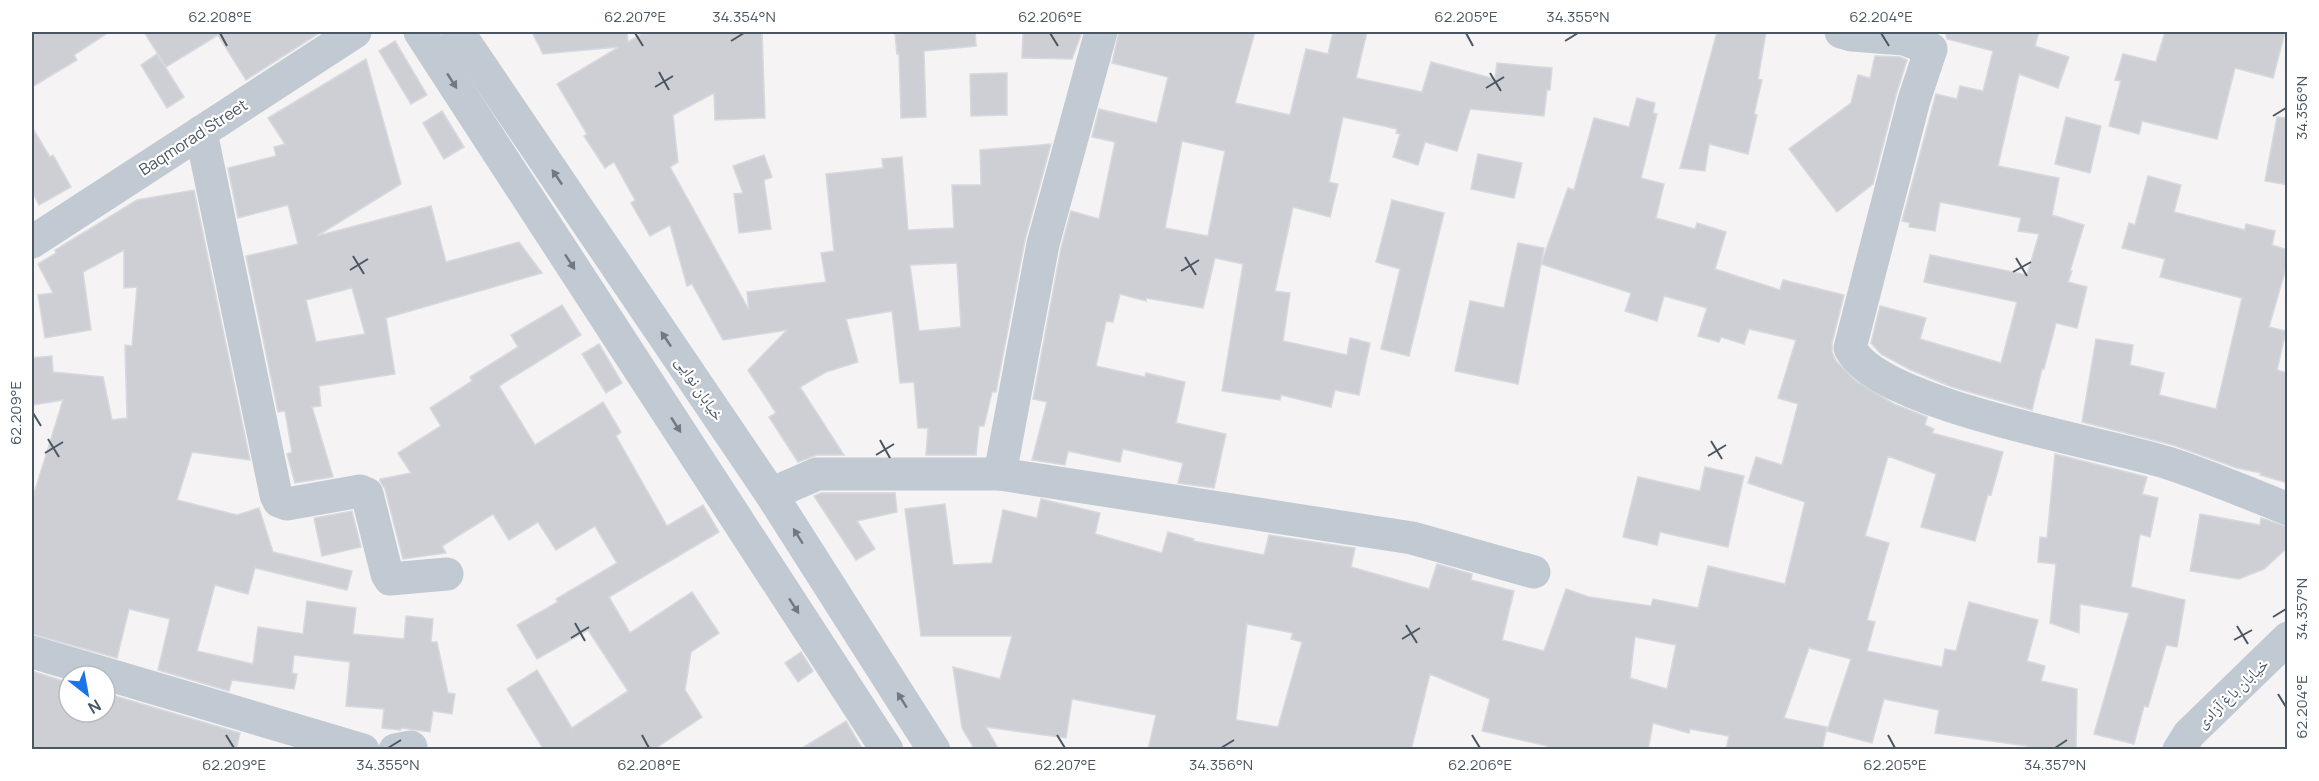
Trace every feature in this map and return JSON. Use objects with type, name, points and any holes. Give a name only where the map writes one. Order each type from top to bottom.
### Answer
[{"type":"street","name":"Baqmorad Street","points":[[32,242],[355,32]]},
{"type":"street","points":[[420,32],[887,750]]},
{"type":"street","name":"خیابان نوایی","points":[[458,32],[771,494],[927,746]]},
{"type":"street","points":[[1000,474],[1042,244],[1101,32]]},
{"type":"street","points":[[1841,32],[1904,39],[1931,49],[1914,100],[1850,348],[1854,356],[1882,379],[1950,407],[2168,463],[2288,509]]},
{"type":"street","points":[[201,132],[279,501],[287,504],[360,491],[367,494],[390,579],[447,574]]},
{"type":"street","points":[[771,494],[817,474],[1000,474],[1412,538],[1534,572]]},
{"type":"street","name":"خیابان باغ آزادی","points":[[2179,750],[2189,734],[2288,638]]},
{"type":"street","points":[[32,652],[363,750]]},
{"type":"building","points":[[32,32],[109,32],[74,55],[77,60],[32,87]]},
{"type":"building","points":[[144,32],[321,32],[246,80],[218,35],[166,67]]},
{"type":"building","points":[[532,32],[627,32],[628,42],[645,32],[762,32],[765,118],[715,120],[714,93],[673,115],[678,162],[670,167],[749,310],[747,292],[826,282],[821,253],[834,251],[826,174],[883,168],[882,159],[902,157],[908,230],[954,228],[952,185],[981,185],[980,150],[1051,144],[1025,240],[996,392],[992,392],[984,426],[979,426],[976,455],[926,455],[928,428],[918,428],[914,382],[900,383],[892,311],[846,319],[858,362],[826,372],[800,387],[844,455],[817,455],[798,462],[769,417],[776,413],[748,370],[787,330],[723,340],[692,284],[687,286],[670,225],[650,236],[631,203],[635,200],[614,162],[605,168],[584,136],[587,134],[557,84],[619,47],[543,54]],"holes":[[[957,263],[961,327],[919,331],[910,265]]]},
{"type":"building","points":[[975,32],[976,46],[924,51],[926,117],[901,118],[899,54],[897,54],[895,34]]},
{"type":"building","points":[[1023,32],[1082,32],[1072,59],[1022,58]]},
{"type":"building","points":[[1119,32],[1255,32],[1235,103],[1290,115],[1306,49],[1328,54],[1333,32],[1367,32],[1356,78],[1422,92],[1431,62],[1495,79],[1497,63],[1552,68],[1544,116],[1470,109],[1457,151],[1425,142],[1418,165],[1393,157],[1400,134],[1396,133],[1397,129],[1343,117],[1329,182],[1338,184],[1330,217],[1293,207],[1275,291],[1290,293],[1283,341],[1347,355],[1350,338],[1370,343],[1359,395],[1335,390],[1331,407],[1281,395],[1280,400],[1222,391],[1243,264],[1215,258],[1203,308],[1146,298],[1146,301],[1120,294],[1113,322],[1106,321],[1096,366],[1145,377],[1146,373],[1185,382],[1176,423],[1226,434],[1214,488],[1178,483],[1183,463],[1123,449],[1120,462],[1068,451],[1065,465],[1032,460],[1047,402],[1033,399],[1061,248],[1071,211],[1099,219],[1115,142],[1092,137],[1099,109],[1157,123],[1168,77],[1112,63]],"holes":[[[1182,141],[1225,151],[1208,236],[1165,228]]]},
{"type":"building","points":[[1717,32],[1766,32],[1758,79],[1762,80],[1754,114],[1757,115],[1748,154],[1709,144],[1705,171],[1680,168]]},
{"type":"building","points":[[1945,32],[2039,32],[2035,46],[2069,57],[2058,88],[2019,74],[1998,166],[2059,178],[2052,215],[2084,225],[2068,282],[2087,287],[2077,328],[2056,323],[2032,410],[1952,387],[1911,370],[1881,354],[1871,343],[1880,306],[1926,318],[1920,339],[2001,363],[2017,302],[1924,282],[1930,255],[2027,275],[2039,234],[2018,231],[2021,218],[1940,202],[1935,231],[1909,227],[1910,223],[1902,221],[1936,94],[1957,99],[1960,86],[1983,91],[1993,51],[1947,39]]},
{"type":"building","points":[[2165,32],[2285,32],[2273,78],[2235,68],[2217,139],[2142,121],[2139,134],[2109,126],[2121,81],[2115,80],[2123,54],[2156,62]]},
{"type":"building","points":[[395,41],[427,95],[411,104],[379,51]]},
{"type":"building","points":[[157,54],[184,97],[167,108],[141,65]]},
{"type":"building","points":[[1875,56],[1900,57],[1907,60],[1873,184],[1837,212],[1789,149],[1851,103],[1858,75],[1870,78]]},
{"type":"building","points":[[366,59],[401,184],[317,236],[431,206],[446,262],[519,242],[542,273],[386,318],[395,374],[319,386],[321,406],[312,407],[333,477],[295,483],[287,454],[292,452],[285,411],[278,412],[246,256],[298,244],[288,205],[238,218],[228,168],[276,156],[274,147],[285,144],[268,118]],"holes":[[[352,288],[365,334],[316,342],[306,300]]]},
{"type":"building","points":[[1007,73],[1007,115],[971,116],[970,74]]},
{"type":"building","points":[[1637,98],[1655,103],[1653,113],[1657,114],[1641,178],[1664,184],[1656,218],[1695,229],[1697,223],[1726,232],[1715,269],[1780,290],[1783,280],[1844,295],[1832,343],[1832,352],[1836,361],[1856,381],[1894,404],[1927,417],[1925,425],[1934,429],[1932,433],[2003,452],[1975,541],[1921,527],[1936,474],[1888,456],[1865,536],[1889,543],[1867,620],[1875,622],[1867,651],[1942,667],[1945,649],[1956,651],[1969,602],[2038,620],[2027,661],[2045,666],[2041,681],[2077,689],[2076,750],[2026,750],[2027,746],[1935,733],[1939,710],[1884,699],[1872,743],[1827,731],[1851,659],[1809,648],[1784,718],[1827,727],[1822,750],[1726,750],[1729,736],[1690,729],[1689,733],[1653,723],[1648,750],[1546,750],[1547,746],[1482,731],[1490,699],[1430,674],[1411,750],[1148,750],[1156,715],[1072,699],[1066,738],[986,727],[999,750],[975,750],[962,728],[953,667],[1000,679],[1012,636],[921,636],[905,509],[945,504],[953,565],[992,563],[1003,510],[1037,518],[1041,499],[1100,513],[1095,534],[1162,553],[1168,532],[1194,539],[1193,541],[1264,555],[1269,535],[1355,548],[1351,567],[1429,589],[1437,564],[1472,574],[1471,580],[1514,591],[1502,640],[1544,651],[1566,589],[1589,597],[1651,606],[1653,599],[1698,608],[1708,566],[1785,584],[1805,502],[1748,483],[1756,457],[1782,465],[1798,404],[1778,398],[1796,340],[1749,329],[1744,344],[1721,337],[1719,342],[1698,336],[1707,308],[1664,296],[1657,321],[1625,311],[1631,293],[1541,264],[1568,188],[1574,190],[1594,118],[1629,127]],"holes":[[[1247,624],[1293,633],[1291,639],[1302,642],[1278,727],[1236,720]],[[1635,637],[1676,645],[1667,689],[1630,678]]]},
{"type":"building","points":[[442,111],[464,147],[444,159],[423,123]]},
{"type":"building","points":[[2066,117],[2101,126],[2090,173],[2055,164]]},
{"type":"building","points":[[2277,117],[2288,118],[2288,185],[2265,181]]},
{"type":"building","points":[[32,127],[50,157],[53,155],[71,187],[39,205],[32,191]]},
{"type":"building","points":[[1478,154],[1522,163],[1514,198],[1471,189]]},
{"type":"building","points":[[764,155],[772,177],[764,180],[771,229],[739,233],[734,194],[743,193],[733,166]]},
{"type":"building","points":[[2148,176],[2181,185],[2174,212],[2245,230],[2246,224],[2275,231],[2272,245],[2288,250],[2288,261],[2269,327],[2286,331],[2277,370],[2288,373],[2288,483],[2173,445],[2082,422],[2096,339],[2133,345],[2130,365],[2164,373],[2159,395],[2216,409],[2242,298],[2160,277],[2165,259],[2122,248],[2129,223],[2135,225]]},
{"type":"building","points":[[194,190],[250,460],[192,452],[177,500],[237,515],[259,508],[273,552],[352,571],[347,590],[255,568],[248,594],[215,585],[197,651],[253,664],[258,627],[303,634],[307,601],[356,608],[353,634],[404,639],[406,616],[433,619],[431,642],[437,642],[448,693],[455,694],[452,714],[433,711],[430,732],[382,728],[384,709],[346,706],[350,662],[294,655],[292,673],[297,674],[294,689],[232,680],[229,691],[158,670],[170,619],[129,609],[117,658],[32,634],[32,500],[63,400],[32,405],[32,358],[52,356],[53,372],[103,377],[112,420],[127,418],[125,345],[132,346],[137,287],[124,288],[124,250],[83,272],[91,330],[45,338],[38,295],[53,293],[38,264],[56,253],[55,250],[137,200]]},
{"type":"building","points":[[1392,200],[1444,213],[1409,356],[1381,349],[1400,269],[1376,262]]},
{"type":"building","points":[[1518,243],[1544,248],[1518,384],[1455,371],[1470,301],[1504,308]]},
{"type":"building","points":[[562,305],[581,335],[499,386],[535,445],[603,402],[621,432],[616,436],[667,526],[703,505],[719,532],[609,597],[630,633],[692,592],[719,633],[691,652],[685,690],[702,717],[653,750],[538,750],[542,747],[507,689],[537,670],[572,728],[628,691],[588,630],[537,659],[517,625],[558,602],[556,599],[617,563],[595,526],[556,550],[538,522],[509,540],[493,514],[442,546],[446,553],[403,559],[385,489],[380,481],[380,479],[411,473],[398,453],[441,426],[430,408],[472,381],[470,377],[518,347],[511,335]]},
{"type":"building","points":[[599,344],[622,383],[606,393],[582,354]]},
{"type":"building","points":[[2055,454],[2147,477],[2142,494],[2158,498],[2150,537],[2140,534],[2131,587],[2185,600],[2177,647],[2166,645],[2148,707],[2144,706],[2134,744],[2094,734],[2129,613],[2080,604],[2079,633],[2050,623],[2056,564],[2038,562],[2040,537],[2047,538]]},
{"type":"building","points":[[1705,467],[1744,476],[1728,547],[1660,532],[1657,545],[1623,537],[1638,477],[1700,491]]},
{"type":"building","points":[[821,493],[895,493],[897,512],[857,521],[875,549],[856,560],[814,496]]},
{"type":"building","points":[[352,511],[361,547],[322,556],[314,518]]},
{"type":"building","points":[[2200,514],[2260,525],[2261,518],[2288,527],[2288,547],[2264,569],[2239,579],[2190,571]]},
{"type":"building","points":[[801,652],[813,671],[798,682],[785,663]]},
{"type":"building","points":[[32,671],[57,679],[57,724],[117,724],[117,697],[240,733],[236,750],[32,750]]},
{"type":"building","points":[[846,721],[863,750],[799,750]]}]
